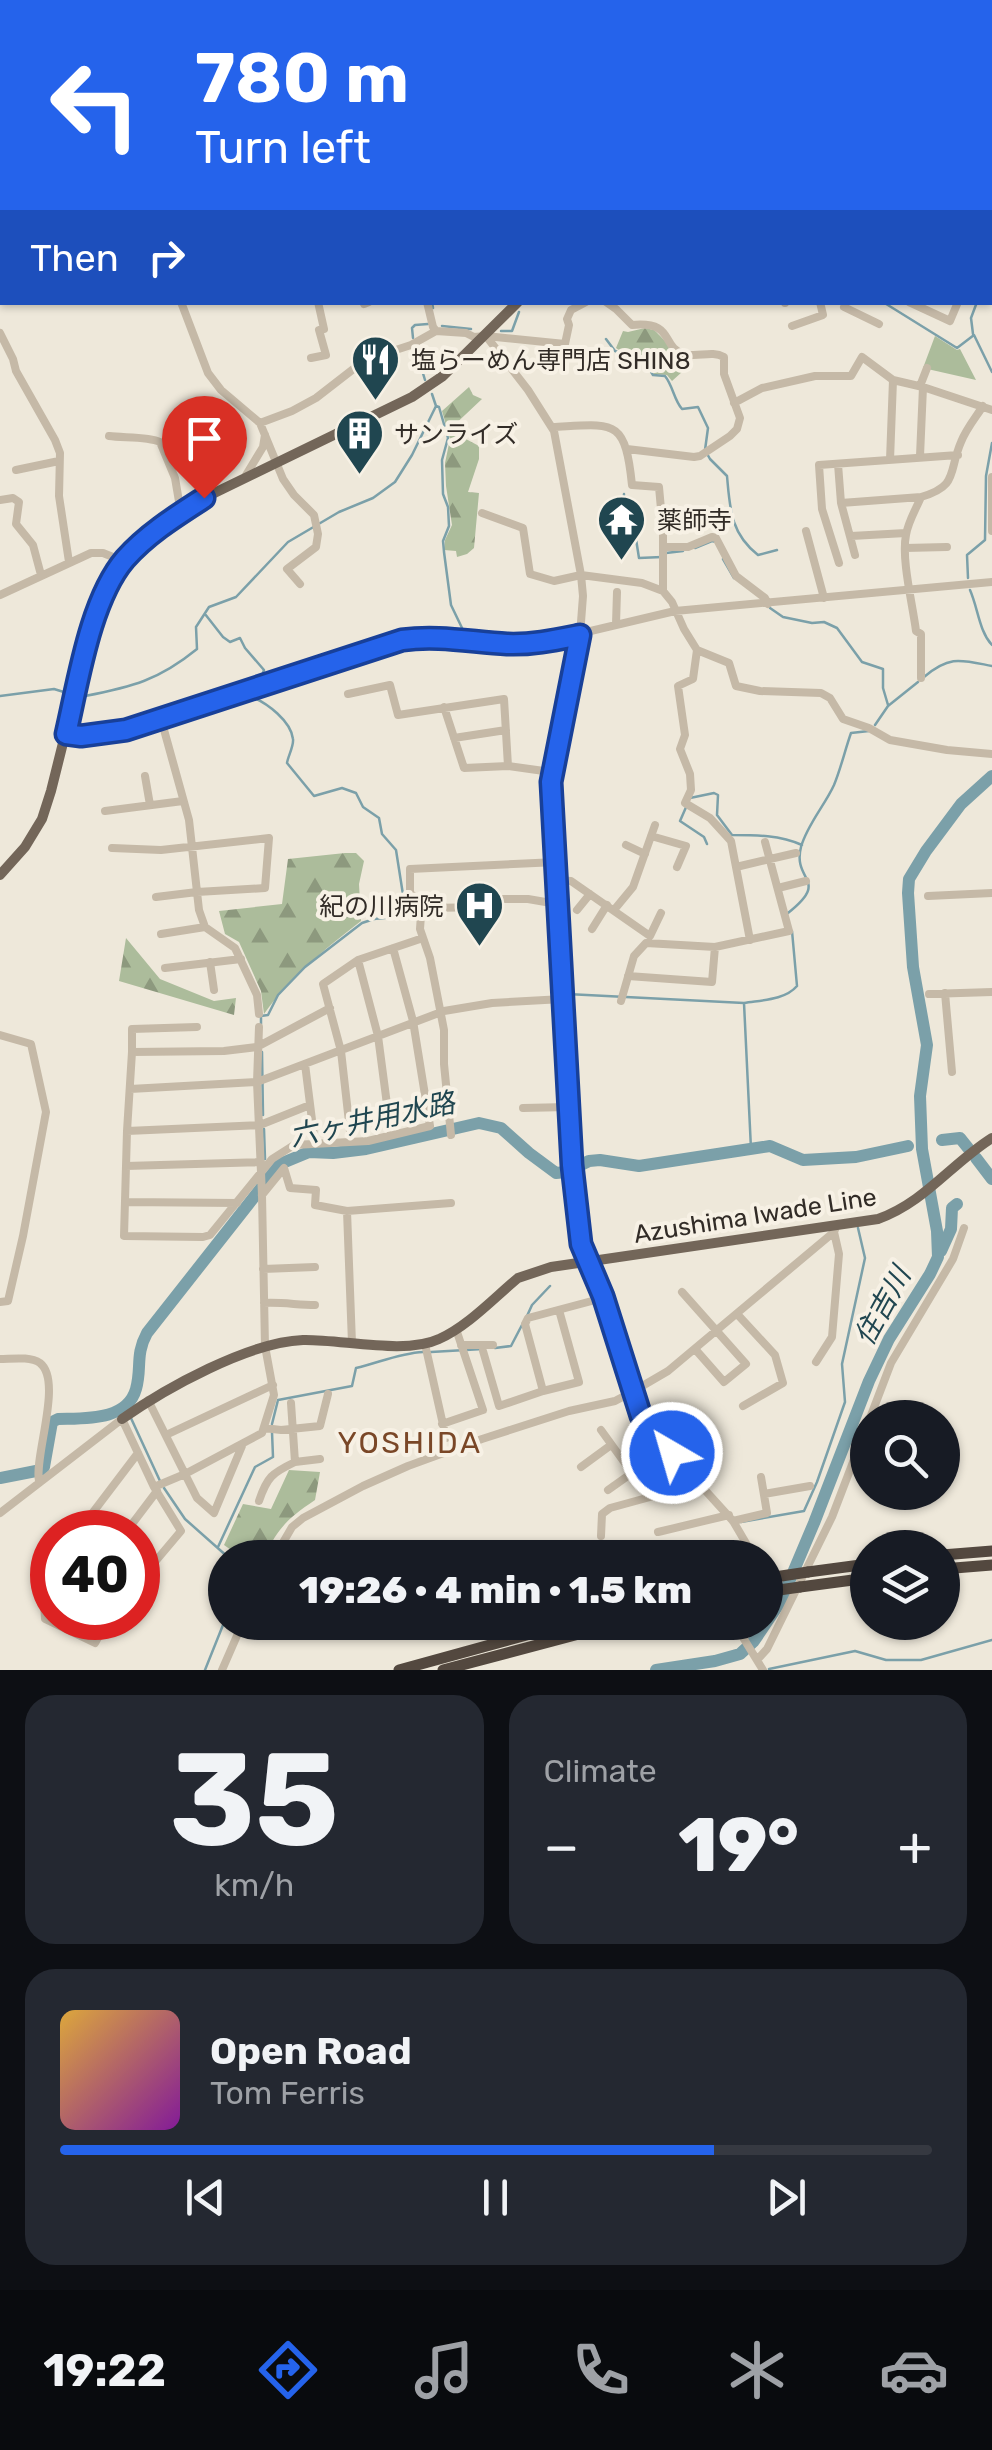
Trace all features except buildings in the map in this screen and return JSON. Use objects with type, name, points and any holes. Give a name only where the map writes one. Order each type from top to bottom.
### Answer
[{"type":"highway","points":[[960,1554],[992,1551]]},
{"type":"highway","points":[[960,1567],[992,1564]]},
{"type":"highway","points":[[783,1576],[850,1566]]},
{"type":"highway","points":[[783,1589],[850,1580]]},
{"type":"highway","points":[[399,1670],[508,1640]]},
{"type":"highway","points":[[443,1670],[556,1640]]},
{"type":"main road","points":[[0,874],[25,847],[42,819],[94,620],[123,561],[149,536],[204,498],[412,397],[443,376],[515,305]]},
{"type":"main road","name":"Azushima Iwade Line","points":[[122,1419],[167,1389],[265,1346],[302,1340],[426,1350],[518,1278],[551,1267],[835,1230],[878,1219],[898,1212],[923,1195],[992,1138]]},
{"type":"street","points":[[182,305],[208,373],[221,390],[260,424],[283,478],[314,515],[316,547],[288,569],[300,584]]},
{"type":"street","points":[[312,358],[326,355],[319,330],[324,329],[319,305]]},
{"type":"street","points":[[428,305],[436,330]]},
{"type":"street","points":[[260,424],[316,398],[365,360],[411,345],[436,330],[565,344],[570,310],[580,305]]},
{"type":"street","points":[[610,305],[632,325],[648,324],[660,329],[686,355],[724,356],[724,374],[740,418],[730,436],[700,456],[627,449]]},
{"type":"street","points":[[821,305],[823,315]]},
{"type":"street","points":[[792,326],[843,310],[844,305],[880,324]]},
{"type":"street","points":[[915,305],[950,321],[957,305]]},
{"type":"street","points":[[0,333],[60,453],[61,521],[69,562]]},
{"type":"street","points":[[486,336],[528,390],[557,437],[582,575],[580,635],[551,772],[568,1107],[581,1244],[641,1416],[731,1518],[744,1540]]},
{"type":"street","points":[[734,403],[762,388],[815,376],[851,376],[862,357],[894,380],[987,408],[960,442],[948,482],[936,492],[920,498],[841,503]]},
{"type":"street","points":[[920,456],[926,368]]},
{"type":"street","points":[[890,460],[894,380]]},
{"type":"street","points":[[552,427],[613,428],[627,449],[632,485],[658,488],[663,590],[697,650],[693,679],[678,686],[685,735],[680,749],[690,774],[691,790],[685,803],[710,818],[731,841],[750,940]]},
{"type":"street","points":[[244,479],[264,446],[266,434]]},
{"type":"street","points":[[109,436],[153,438],[160,442],[175,478],[181,513]]},
{"type":"street","points":[[840,563],[822,509],[820,465],[958,455]]},
{"type":"street","points":[[16,470],[59,460]]},
{"type":"street","points":[[838,464],[841,503],[854,554]]},
{"type":"street","points":[[992,477],[992,531]]},
{"type":"street","points":[[1,497],[18,502],[16,524],[33,545],[42,575]]},
{"type":"street","points":[[920,498],[904,548],[916,631],[920,634],[921,678]]},
{"type":"street","points":[[482,513],[523,528],[530,574],[554,581],[582,575],[663,590]]},
{"type":"street","points":[[806,532],[824,598]]},
{"type":"street","points":[[850,536],[906,533]]},
{"type":"street","points":[[663,548],[688,547],[716,538],[736,576],[768,604]]},
{"type":"street","points":[[904,548],[947,547]]},
{"type":"street","points":[[0,594],[90,554],[104,553],[123,561]]},
{"type":"street","points":[[66,734],[126,730],[402,640],[429,636],[540,643],[675,611],[992,582]]},
{"type":"street","points":[[616,624],[617,592]]},
{"type":"street","points":[[697,650],[730,663],[736,686],[760,691],[821,693],[830,698],[844,719],[900,742],[992,754]]},
{"type":"street","points":[[348,694],[390,685],[398,715],[504,699],[508,766]]},
{"type":"street","points":[[444,706],[464,768],[508,766],[551,772]]},
{"type":"street","points":[[161,719],[189,820],[199,910],[205,927],[235,948],[256,994],[259,1014]]},
{"type":"street","points":[[454,738],[506,730]]},
{"type":"street","points":[[145,776],[150,806]]},
{"type":"street","points":[[105,811],[183,802]]},
{"type":"street","points":[[592,928],[633,887],[655,825]]},
{"type":"street","points":[[651,836],[686,846],[677,867]]},
{"type":"street","points":[[112,848],[161,850],[269,838],[266,888],[156,897]]},
{"type":"street","points":[[621,1000],[634,956],[646,944],[715,947],[789,932],[766,842]]},
{"type":"street","points":[[626,845],[645,854]]},
{"type":"street","points":[[736,867],[796,853]]},
{"type":"street","points":[[556,862],[410,868],[410,894],[426,908],[490,907],[491,898],[557,904]]},
{"type":"street","points":[[555,880],[571,881],[650,936],[660,914]]},
{"type":"street","points":[[778,888],[806,881]]},
{"type":"street","points":[[577,910],[590,894]]},
{"type":"street","points":[[928,896],[992,894]]},
{"type":"street","points":[[421,915],[420,930],[430,958],[444,1030],[451,1135]]},
{"type":"street","points":[[161,934],[205,927]]},
{"type":"street","points":[[352,1140],[341,1051],[323,984],[358,960],[423,938]]},
{"type":"street","points":[[628,976],[712,982],[715,947]]},
{"type":"street","points":[[197,1028],[132,1029],[124,1236],[210,1235],[272,1158],[294,1145],[368,1140],[430,1126],[413,1020],[394,948]]},
{"type":"street","points":[[165,968],[241,959]]},
{"type":"street","points":[[358,960],[378,1036],[391,1135]]},
{"type":"street","points":[[210,962],[214,990]]},
{"type":"street","points":[[929,994],[992,992]]},
{"type":"street","points":[[945,993],[952,1072]]},
{"type":"street","points":[[130,1088],[257,1082],[440,1012],[492,1003],[563,999]]},
{"type":"street","points":[[132,1052],[257,1048],[330,1008]]},
{"type":"street","points":[[259,1026],[257,1082],[265,1346],[274,1395],[270,1429]]},
{"type":"street","points":[[0,1034],[31,1044],[46,1112],[8,1301],[0,1302]]},
{"type":"street","points":[[305,1064],[315,1144]]},
{"type":"street","points":[[127,1131],[260,1125],[310,1105]]},
{"type":"street","points":[[524,1108],[568,1107]]},
{"type":"street","points":[[126,1166],[261,1162]]},
{"type":"street","points":[[262,1194],[284,1168],[290,1188],[316,1190],[315,1205],[348,1211],[451,1203]]},
{"type":"street","points":[[126,1202],[238,1202]]},
{"type":"street","points":[[348,1211],[352,1342]]},
{"type":"street","points":[[876,1400],[891,1363],[953,1258],[964,1228]]},
{"type":"street","points":[[285,1540],[303,1518],[408,1466],[569,1410],[615,1402],[668,1371],[835,1230]]},
{"type":"street","points":[[816,1362],[832,1337],[839,1254],[835,1230]]},
{"type":"street","points":[[263,1269],[315,1267]]},
{"type":"street","points":[[682,1292],[746,1364],[724,1382],[695,1349]]},
{"type":"street","points":[[543,1391],[525,1324],[528,1318],[603,1298]]},
{"type":"street","points":[[264,1303],[315,1304]]},
{"type":"street","points":[[483,1350],[499,1406],[579,1382],[558,1310]]},
{"type":"street","points":[[738,1314],[775,1355],[784,1383],[744,1406]]},
{"type":"street","points":[[442,1424],[484,1410],[456,1329]]},
{"type":"street","points":[[463,1349],[492,1345]]},
{"type":"street","points":[[426,1350],[446,1438]]},
{"type":"street","points":[[0,1360],[35,1360],[44,1366],[48,1404],[38,1474]]},
{"type":"street","points":[[166,1435],[272,1385]]},
{"type":"street","points":[[142,1510],[159,1486],[270,1429],[320,1426],[328,1394]]},
{"type":"street","points":[[148,1400],[197,1498],[214,1514],[242,1445]]},
{"type":"street","points":[[291,1403],[295,1462]]},
{"type":"street","points":[[0,1513],[38,1474],[122,1419],[181,1531],[160,1556]]},
{"type":"street","points":[[601,1430],[632,1473]]},
{"type":"street","points":[[581,1468],[611,1444]]},
{"type":"street","points":[[608,1490],[632,1473],[645,1473],[672,1453]]},
{"type":"street","points":[[95,1510],[138,1454]]},
{"type":"street","points":[[258,1501],[266,1480],[278,1470],[295,1462],[320,1460]]},
{"type":"street","points":[[755,1656],[767,1650],[832,1517],[850,1468]]},
{"type":"street","points":[[658,1532],[767,1513],[761,1477]]},
{"type":"street","points":[[601,1536],[602,1514],[610,1508],[672,1491],[695,1479]]},
{"type":"street","points":[[764,1494],[810,1486]]},
{"type":"street","points":[[222,1670],[236,1640]]},
{"type":"street","points":[[744,1640],[764,1670]]},
{"type":"green space","points":[[654,330],[690,369],[672,381],[667,375],[654,374],[640,360],[616,348],[623,331]]},
{"type":"green space","points":[[935,336],[960,349],[976,380],[923,368]]},
{"type":"green space","points":[[469,387],[473,395],[482,399],[449,430],[479,446],[479,459],[468,492],[479,493],[474,548],[457,557],[456,551],[444,550],[452,525],[445,463],[450,439],[442,411]]},
{"type":"green space","points":[[356,853],[364,861],[359,884],[361,921],[297,975],[264,1014],[261,991],[239,942],[225,934],[219,911],[282,904],[288,859]]},
{"type":"green space","points":[[126,938],[160,979],[214,1001],[236,998],[234,1015],[119,981]]},
{"type":"green space","points":[[289,1470],[320,1472],[315,1500],[285,1524],[273,1540],[226,1540],[243,1504],[271,1509]]},
{"type":"waterway","points":[[888,305],[957,348],[974,335],[992,372]]},
{"type":"waterway","points":[[973,334],[971,318],[976,305]]},
{"type":"waterway","points":[[501,331],[512,331],[519,312]]},
{"type":"waterway","points":[[413,338],[415,325],[428,324]]},
{"type":"waterway","points":[[442,326],[471,329]]},
{"type":"waterway","points":[[606,339],[615,351],[645,362],[653,375],[665,376],[682,409],[698,407],[708,428],[705,450],[727,476],[737,529],[758,555],[777,550]]},
{"type":"waterway","points":[[415,347],[425,380]]},
{"type":"waterway","points":[[363,357],[379,352]]},
{"type":"waterway","points":[[85,696],[144,681],[183,660],[197,649],[196,627],[209,607],[236,597],[288,542],[339,512],[373,498],[395,482],[436,406],[432,394]]},
{"type":"waterway","points":[[436,406],[448,438],[442,460],[449,526],[443,541],[444,552],[451,605],[463,630]]},
{"type":"waterway","points":[[968,578],[967,555],[985,540],[986,476],[992,443]]},
{"type":"waterway","points":[[624,494],[621,534],[636,539],[639,558],[662,557]]},
{"type":"waterway","points":[[695,548],[716,542]]},
{"type":"waterway","points":[[666,553],[683,551]]},
{"type":"waterway","points":[[723,559],[734,578]]},
{"type":"waterway","points":[[970,590],[981,626],[992,645]]},
{"type":"waterway","points":[[770,608],[783,617],[824,622],[837,628],[862,662],[883,669],[888,705]]},
{"type":"waterway","points":[[205,614],[230,642],[240,638],[264,670],[260,681]]},
{"type":"waterway","points":[[924,677],[949,662],[992,666]]},
{"type":"waterway","points":[[875,725],[888,706],[918,682]]},
{"type":"waterway","points":[[257,688],[252,697],[271,708],[288,726],[293,742],[287,763],[314,796],[342,788],[356,793],[363,807],[379,818],[382,834],[396,850],[404,901]]},
{"type":"waterway","points":[[0,696],[54,689],[67,693]]},
{"type":"waterway","points":[[788,913],[807,893],[801,847],[834,785],[851,733],[869,731]]},
{"type":"waterway","name":"住吉川","points":[[656,1670],[740,1654],[754,1641],[781,1601],[889,1339],[938,1257],[922,1149],[920,1096],[927,1045],[913,967],[909,879],[961,804],[992,776]]},
{"type":"waterway","points":[[690,798],[718,795],[717,815],[732,835],[777,837],[802,845]]},
{"type":"waterway","points":[[687,805],[680,821],[704,837],[707,844]]},
{"type":"waterway","points":[[261,1024],[261,1016],[268,1015],[278,995],[305,967],[362,923],[410,910]]},
{"type":"waterway","points":[[751,1149],[744,1003],[780,997],[797,986],[792,931]]},
{"type":"waterway","points":[[567,994],[744,1003]]},
{"type":"waterway","points":[[262,1052],[263,1115]]},
{"type":"waterway","name":"六ヶ井用水路","points":[[0,1478],[44,1467],[52,1422],[104,1416],[124,1407],[136,1389],[147,1333],[280,1164],[309,1152],[366,1149],[479,1123],[501,1128],[556,1173],[589,1161],[639,1166],[770,1146],[803,1160],[856,1157],[908,1146]]},
{"type":"waterway","points":[[264,1129],[265,1159]]},
{"type":"waterway","name":"六ヶ井用水路","points":[[942,1140],[960,1138],[968,1148]]},
{"type":"waterway","name":"六ヶ井用水路","points":[[976,1158],[992,1179]]},
{"type":"waterway","name":"六ヶ井用水路","points":[[941,1251],[951,1229],[952,1208],[957,1204]]},
{"type":"waterway","points":[[741,1522],[804,1511],[817,1482],[845,1402],[842,1364],[865,1258],[858,1228]]},
{"type":"waterway","points":[[527,1316],[550,1286]]},
{"type":"waterway","points":[[495,1348],[511,1346],[523,1323]]},
{"type":"waterway","points":[[431,1352],[483,1349]]},
{"type":"waterway","points":[[272,1424],[278,1400],[352,1386],[356,1368],[423,1352]]},
{"type":"waterway","points":[[130,1416],[160,1481]]},
{"type":"waterway","points":[[221,1540],[255,1467],[273,1457],[272,1432]]},
{"type":"waterway","points":[[164,1488],[185,1519],[209,1540]]},
{"type":"waterway","points":[[205,1670],[217,1640]]},
{"type":"waterway","points":[[769,1669],[855,1651],[886,1660],[921,1660],[992,1640]]},
{"type":"place","name":"塩らーめん専門店 SHIN8","points":[[376,402]]},
{"type":"place","name":"サンライズ","points":[[359,476]]},
{"type":"place","name":"薬師寺","points":[[622,562]]},
{"type":"place","name":"紀の川病院","points":[[479,948]]},
{"type":"district","name":"YOSHIDA","points":[[410,1443]]},
{"type":"route","points":[[204,498],[149,536],[123,561],[94,620],[66,734],[126,730],[402,640],[429,636],[510,644],[580,635],[551,772],[572,1165],[581,1244],[603,1296],[632,1392],[641,1416],[672,1453]]}]
